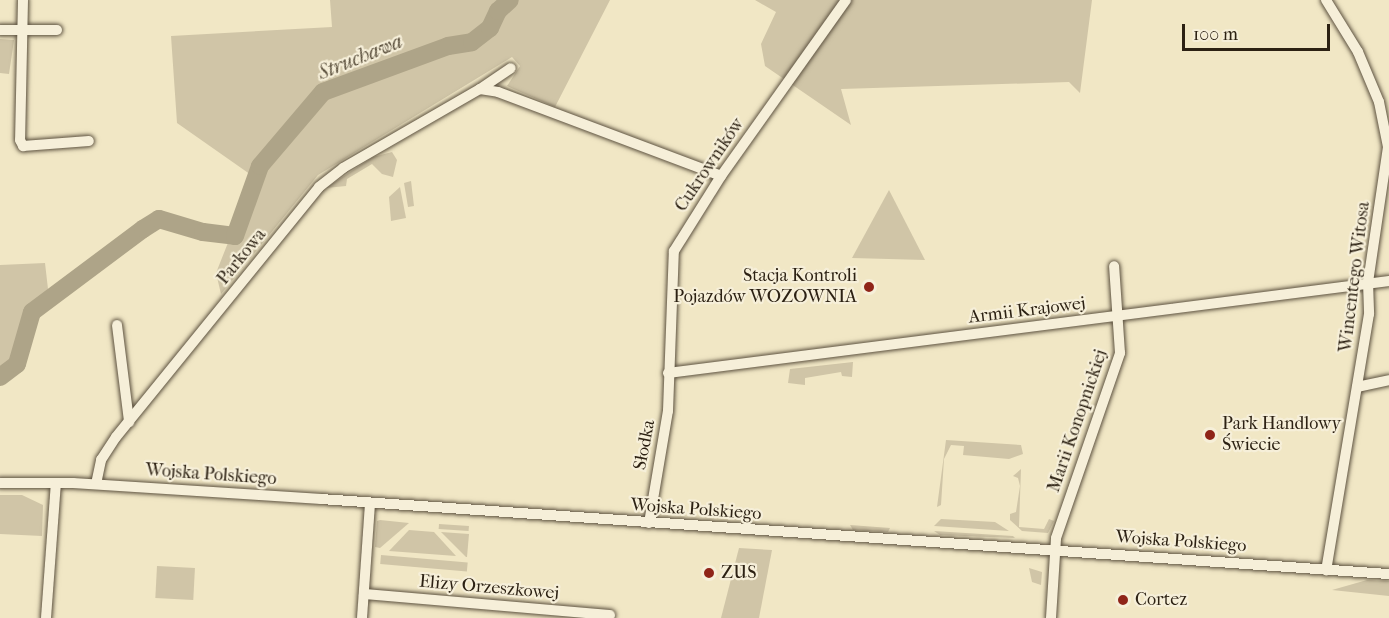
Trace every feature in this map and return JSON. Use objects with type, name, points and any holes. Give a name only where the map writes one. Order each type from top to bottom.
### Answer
[{"type":"street","points":[[23,0],[23,146],[89,141]]},
{"type":"street","name":"Cukrowników","points":[[668,373],[672,256],[721,176],[846,0]]},
{"type":"street","name":"Wincentego Witosa","points":[[1326,0],[1358,52],[1386,129],[1383,190],[1368,282],[1369,314],[1326,570]]},
{"type":"street","points":[[0,30],[57,30]]},
{"type":"street","name":"Parkowa","points":[[96,484],[103,456],[319,187],[332,175],[400,137],[511,68]]},
{"type":"street","points":[[480,89],[498,92],[721,176]]},
{"type":"street","name":"Marii Konopnickiej","points":[[1051,618],[1055,550],[1117,365],[1121,339],[1114,266]]},
{"type":"street","name":"Armii Krajowej","points":[[668,373],[1389,281]]},
{"type":"street","points":[[117,325],[129,422]]},
{"type":"street","name":"Słodka","points":[[649,523],[668,411],[668,373]]},
{"type":"street","points":[[1357,387],[1389,380]]},
{"type":"street","name":"Wojska Polskiego","points":[[0,483],[96,484],[1389,574]]},
{"type":"street","points":[[46,618],[56,483]]},
{"type":"street","points":[[362,618],[370,503]]},
{"type":"street","name":"Elizy Orzeszkowej","points":[[364,594],[610,615]]},
{"type":"shaded area","points":[[330,0],[610,0],[555,107],[507,86],[520,66],[512,57],[318,175],[221,294],[216,273],[254,177],[177,123],[171,36],[332,27]]},
{"type":"shaded area","points":[[755,0],[1092,0],[1080,93],[1069,82],[841,89],[851,125],[765,66],[761,44],[776,12]]},
{"type":"shaded area","points":[[0,39],[14,40],[9,74],[0,73]]},
{"type":"shaded area","points":[[392,152],[397,160],[393,177],[382,174],[372,164],[347,179],[346,186],[326,188],[373,157]]},
{"type":"shaded area","points":[[411,181],[414,206],[408,207],[404,183]]},
{"type":"shaded area","points":[[400,187],[406,218],[391,221],[389,197]]},
{"type":"shaded area","points":[[889,190],[925,260],[852,258]]},
{"type":"shaded area","points":[[45,263],[48,289],[28,311],[9,364],[0,369],[0,265]]},
{"type":"shaded area","points":[[853,362],[852,377],[842,376],[841,372],[805,378],[805,385],[788,383],[790,369]]},
{"type":"shaded area","points":[[946,440],[1021,445],[1023,454],[1009,459],[963,455],[964,446],[951,445],[944,459],[941,505],[937,507]]},
{"type":"shaded area","points":[[1021,469],[1019,527],[1044,529],[1049,519],[1054,521],[1048,533],[1022,531],[1010,520],[1010,514],[1016,512],[1020,486],[1018,478],[1013,476]]},
{"type":"shaded area","points":[[0,495],[22,495],[43,505],[42,536],[0,534]]},
{"type":"shaded area","points":[[941,519],[995,522],[1009,531],[934,526]]},
{"type":"shaded area","points":[[377,521],[409,523],[380,548],[375,547]]},
{"type":"shaded area","points":[[439,524],[469,526],[469,531],[439,529]]},
{"type":"shaded area","points":[[850,525],[890,528],[888,532],[853,530]]},
{"type":"shaded area","points":[[409,530],[434,532],[456,556],[389,551]]},
{"type":"shaded area","points":[[934,531],[1013,536],[1015,538],[940,535]]},
{"type":"shaded area","points":[[441,532],[469,534],[467,557],[466,557]]},
{"type":"shaded area","points":[[739,548],[772,550],[759,618],[721,618]]},
{"type":"shaded area","points":[[381,555],[468,563],[467,572],[380,564]]},
{"type":"shaded area","points":[[157,566],[195,568],[193,600],[155,598]]},
{"type":"shaded area","points":[[1029,568],[1042,572],[1041,585],[1032,582]]},
{"type":"shaded area","points":[[1367,580],[1389,581],[1389,596],[1332,590]]},
{"type":"waterway","name":"Struchawa","points":[[0,377],[17,364],[32,312],[159,219],[203,232],[235,236],[260,166],[323,92],[448,46],[472,42],[490,28],[498,11],[510,0]]},
{"type":"place","name":"Stacja Kontroli Pojazdów WOZOWNIA","points":[[869,287]]},
{"type":"place","name":"Park Handlowy Świecie","points":[[1210,435]]},
{"type":"place","name":"ZUS","points":[[709,573]]},
{"type":"place","name":"Cortez","points":[[1123,600]]}]
